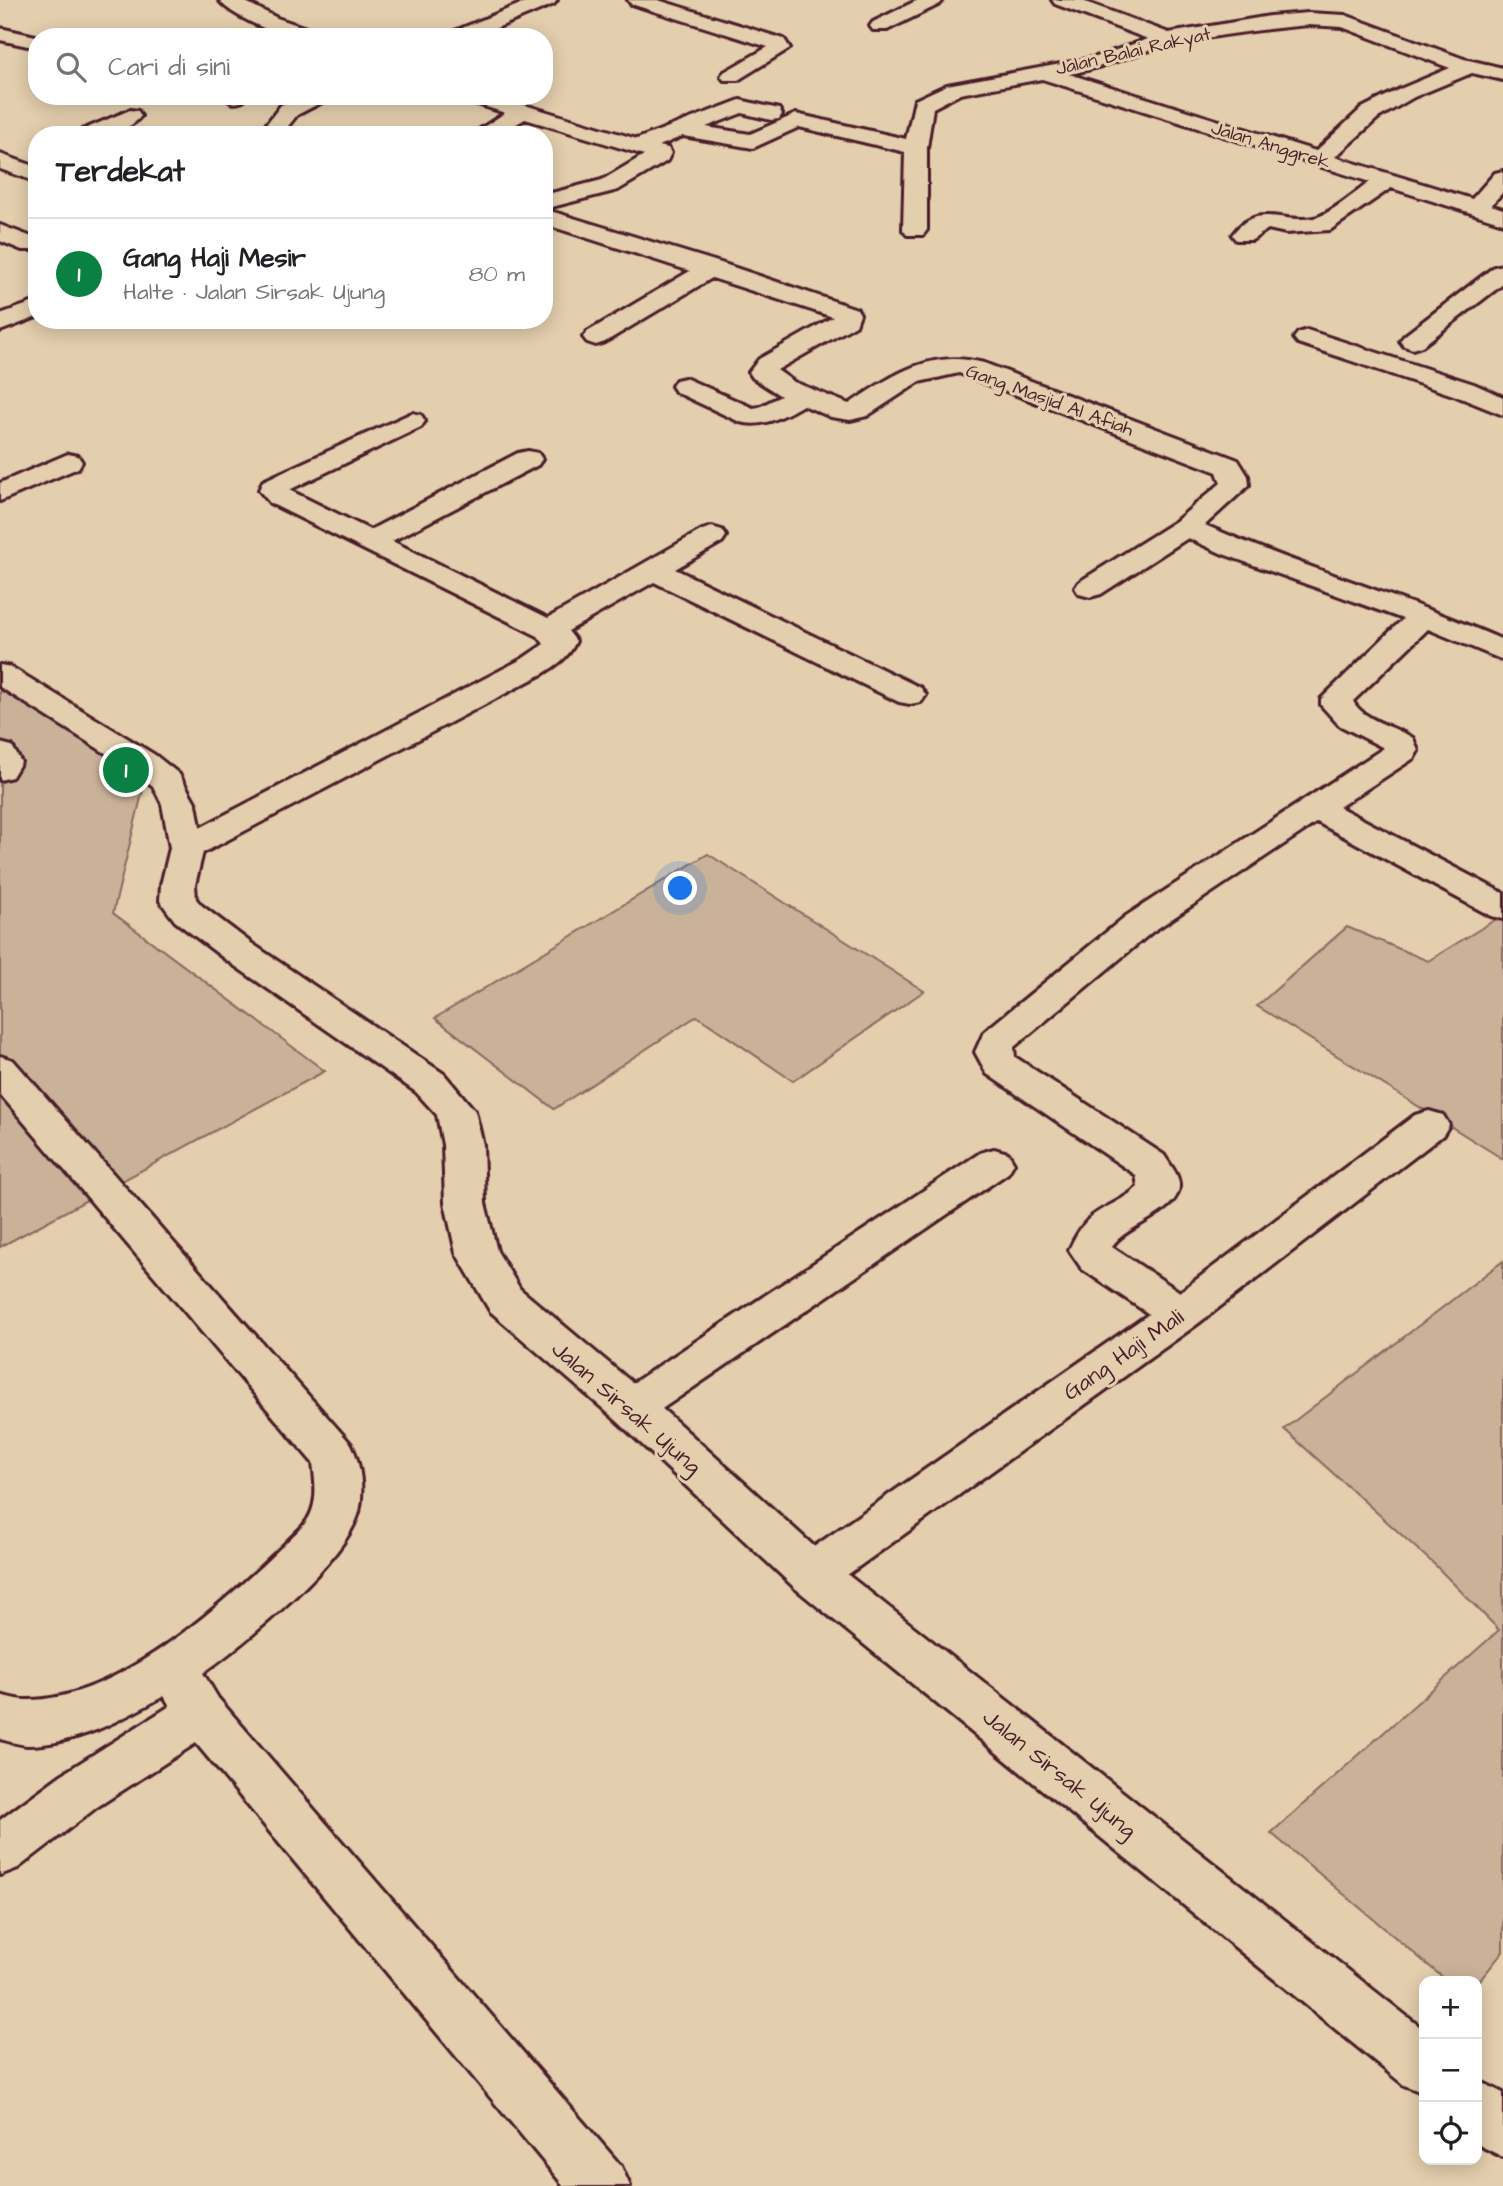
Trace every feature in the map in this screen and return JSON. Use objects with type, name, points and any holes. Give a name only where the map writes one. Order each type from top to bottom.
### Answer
[{"type":"street","points":[[229,0],[242,11],[289,28]]},
{"type":"street","points":[[479,28],[547,0]]},
{"type":"street","points":[[638,0],[777,43],[780,48],[731,76]]},
{"type":"street","points":[[880,26],[933,0]]},
{"type":"street","points":[[1062,0],[1167,39]]},
{"type":"street","name":"Jalan Balai Rakyat","points":[[916,148],[923,105],[954,89],[1097,63],[1167,39],[1270,22],[1325,18],[1354,23],[1470,67],[1500,68]]},
{"type":"street","points":[[0,34],[28,40]]},
{"type":"street","points":[[1320,159],[1370,113],[1407,93],[1470,67]]},
{"type":"street","name":"Jalan Anggrek","points":[[1040,72],[1503,216]]},
{"type":"street","points":[[276,126],[289,110],[300,105]]},
{"type":"street","points":[[503,105],[642,145],[660,155],[610,185],[553,200]]},
{"type":"street","points":[[642,145],[740,106],[771,114]]},
{"type":"street","points":[[498,126],[524,111]]},
{"type":"street","points":[[109,126],[130,116]]},
{"type":"street","points":[[681,129],[753,141],[796,120],[916,148],[915,230]]},
{"type":"street","points":[[1476,208],[1503,178]]},
{"type":"street","points":[[1244,235],[1264,221],[1286,226],[1322,225],[1388,180]]},
{"type":"street","name":"Gang Masjid Al Afiah","points":[[553,219],[848,314],[848,320],[763,369],[765,375],[785,388],[840,411],[854,412],[910,376],[944,366],[959,365],[975,368],[1228,466],[1234,476],[1235,485],[1186,527]]},
{"type":"street","points":[[0,232],[25,248]]},
{"type":"street","points":[[596,337],[712,268]]},
{"type":"street","points":[[1413,341],[1503,272]]},
{"type":"street","points":[[0,323],[28,312]]},
{"type":"street","points":[[1307,338],[1465,390],[1503,407]]},
{"type":"street","points":[[685,386],[749,416],[757,417],[802,395]]},
{"type":"street","points":[[187,848],[533,666],[555,652],[559,646],[561,641],[549,630],[280,497],[273,490],[273,487],[412,422]]},
{"type":"street","points":[[371,541],[528,459]]},
{"type":"street","points":[[0,493],[68,462]]},
{"type":"street","points":[[1090,589],[1186,527],[1233,548],[1424,616],[1503,651]]},
{"type":"street","points":[[549,630],[712,536]]},
{"type":"street","points":[[653,570],[910,695]]},
{"type":"street","points":[[1181,1314],[1097,1258],[1090,1250],[1093,1239],[1105,1224],[1154,1198],[1161,1185],[1160,1177],[1150,1165],[1000,1065],[994,1052],[997,1041],[1139,924],[1402,751],[1402,745],[1390,737],[1346,715],[1337,705],[1337,699],[1424,616]]},
{"type":"street","name":"Jalan Sirsak Ujung","points":[[0,674],[143,762],[167,782],[179,804],[187,848],[178,885],[178,901],[188,913],[237,951],[430,1083],[456,1111],[464,1145],[465,1203],[477,1253],[505,1300],[631,1407],[812,1574],[1419,2062]]},
{"type":"street","points":[[0,753],[5,762],[0,770]]},
{"type":"street","points":[[1315,808],[1503,908]]},
{"type":"street","points":[[0,1069],[335,1457],[340,1495],[330,1527],[229,1626],[173,1667],[99,1706],[51,1721],[11,1722],[0,1717]]},
{"type":"street","name":"Gang Haji Mali","points":[[812,1574],[1181,1314],[1429,1125]]},
{"type":"street","points":[[631,1407],[995,1163]]},
{"type":"street","points":[[173,1667],[201,1713],[601,2186]]},
{"type":"street","points":[[0,1851],[79,1791],[201,1713]]},
{"type":"street","points":[[1482,2112],[1503,2129]]},
{"type":"shaded area","points":[[0,690],[146,777],[113,913],[325,1071],[0,1247]]},
{"type":"shaded area","points":[[708,854],[924,991],[793,1081],[697,1016],[554,1109],[435,1018]]},
{"type":"shaded area","points":[[1503,915],[1503,1159],[1257,1006],[1347,927],[1428,961]]},
{"type":"shaded area","points":[[1503,1261],[1503,1952],[1482,1978],[1441,1976],[1271,1833],[1499,1630],[1435,1565],[1284,1429]]},
{"type":"place","name":"Gang Haji Mesir","points":[[126,770]]}]
